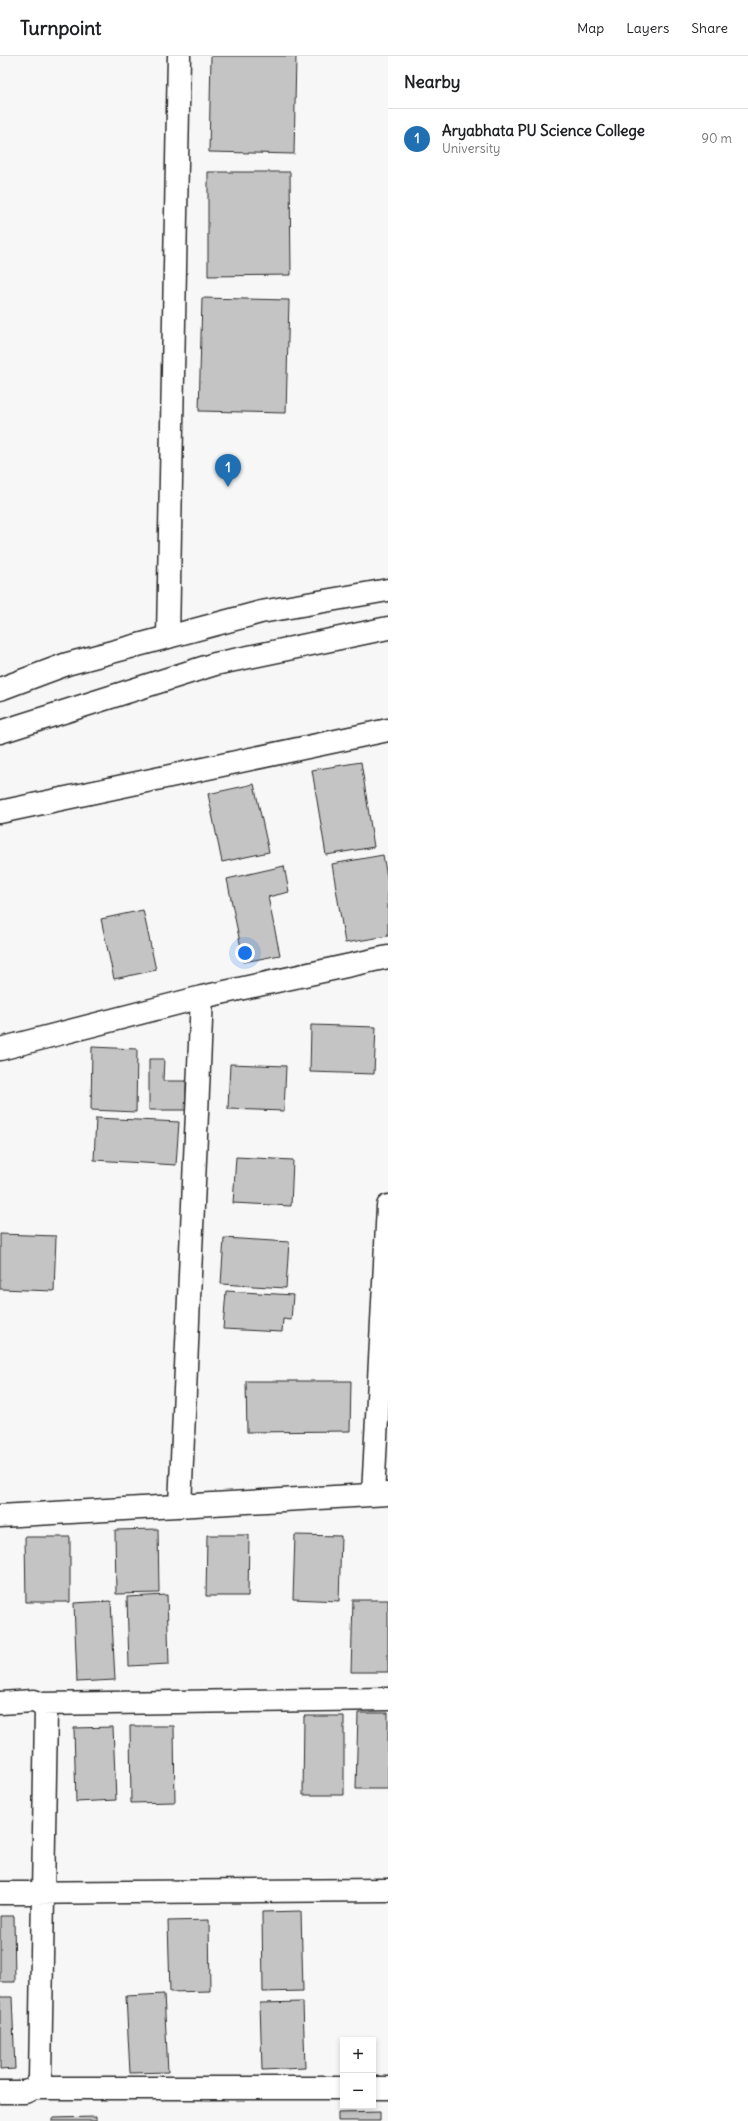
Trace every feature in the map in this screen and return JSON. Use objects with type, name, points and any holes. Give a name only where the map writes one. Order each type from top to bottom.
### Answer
[{"type":"street","points":[[168,637],[179,56]]},
{"type":"street","points":[[0,689],[67,664],[261,612],[388,590]]},
{"type":"street","points":[[0,732],[215,664],[388,628]]},
{"type":"street","points":[[0,812],[388,730]]},
{"type":"street","points":[[0,1049],[202,997],[388,957]]},
{"type":"street","points":[[180,1506],[202,997]]},
{"type":"street","points":[[0,1516],[380,1495],[388,1206]]},
{"type":"street","points":[[0,1703],[34,1701],[41,1704],[388,1699]]},
{"type":"street","points":[[35,2088],[40,2079],[44,1893],[46,1711],[41,1704]]},
{"type":"street","points":[[0,1894],[388,1890]]},
{"type":"street","points":[[0,2092],[25,2092],[35,2088],[340,2088]]},
{"type":"street","points":[[376,2088],[388,2088]]},
{"type":"building","points":[[211,56],[296,56],[294,154],[209,152]]},
{"type":"building","points":[[208,172],[290,172],[291,275],[208,276]]},
{"type":"building","points":[[202,298],[289,300],[286,413],[199,411]]},
{"type":"building","points":[[361,762],[374,847],[326,855],[312,770]]},
{"type":"building","points":[[254,784],[269,852],[222,862],[208,794]]},
{"type":"building","points":[[383,855],[388,882],[388,936],[345,943],[332,864]]},
{"type":"building","points":[[284,866],[289,892],[268,897],[280,955],[244,962],[227,879]]},
{"type":"building","points":[[143,910],[156,970],[114,979],[101,919]]},
{"type":"building","points":[[311,1025],[376,1027],[374,1074],[310,1072]]},
{"type":"building","points":[[92,1047],[137,1049],[136,1112],[91,1110]]},
{"type":"building","points":[[149,1059],[164,1059],[163,1081],[186,1081],[186,1110],[149,1110]]},
{"type":"building","points":[[230,1064],[286,1066],[284,1111],[228,1109]]},
{"type":"building","points":[[96,1118],[179,1122],[176,1165],[94,1160]]},
{"type":"building","points":[[236,1157],[293,1160],[291,1206],[233,1203]]},
{"type":"building","points":[[0,1234],[56,1236],[54,1291],[0,1289]]},
{"type":"building","points":[[224,1238],[289,1242],[286,1288],[221,1284]]},
{"type":"building","points":[[226,1291],[293,1295],[291,1320],[283,1319],[282,1332],[223,1329]]},
{"type":"building","points":[[246,1381],[351,1381],[350,1431],[247,1432]]},
{"type":"building","points":[[158,1529],[159,1593],[116,1594],[115,1530]]},
{"type":"building","points":[[207,1535],[249,1535],[248,1596],[206,1596]]},
{"type":"building","points":[[295,1535],[341,1536],[339,1601],[293,1599]]},
{"type":"building","points":[[25,1537],[70,1537],[70,1602],[26,1602]]},
{"type":"building","points":[[167,1595],[169,1664],[129,1666],[127,1597]]},
{"type":"building","points":[[353,1600],[388,1600],[388,1672],[351,1672]]},
{"type":"building","points":[[111,1601],[115,1680],[77,1682],[74,1603]]},
{"type":"building","points":[[358,1713],[388,1713],[388,1789],[356,1789]]},
{"type":"building","points":[[304,1716],[344,1716],[344,1795],[303,1795]]},
{"type":"building","points":[[130,1726],[174,1726],[175,1802],[131,1803]]},
{"type":"building","points":[[113,1727],[116,1800],[76,1802],[74,1728]]},
{"type":"building","points":[[301,1911],[303,1991],[263,1992],[262,1912]]},
{"type":"building","points":[[0,1916],[14,1916],[15,1982],[0,1982]]},
{"type":"building","points":[[209,1920],[210,1991],[170,1992],[168,1921]]},
{"type":"building","points":[[164,1994],[168,2072],[130,2073],[126,1996]]},
{"type":"building","points":[[0,1997],[12,1997],[15,2069],[0,2070]]},
{"type":"building","points":[[303,2002],[305,2068],[262,2070],[260,2003]]},
{"type":"building","points":[[380,2112],[380,2121],[338,2121],[338,2113]]},
{"type":"building","points":[[96,2117],[96,2121],[52,2121],[52,2118]]},
{"type":"place","name":"Aryabhata PU Science College","points":[[228,487]]}]
